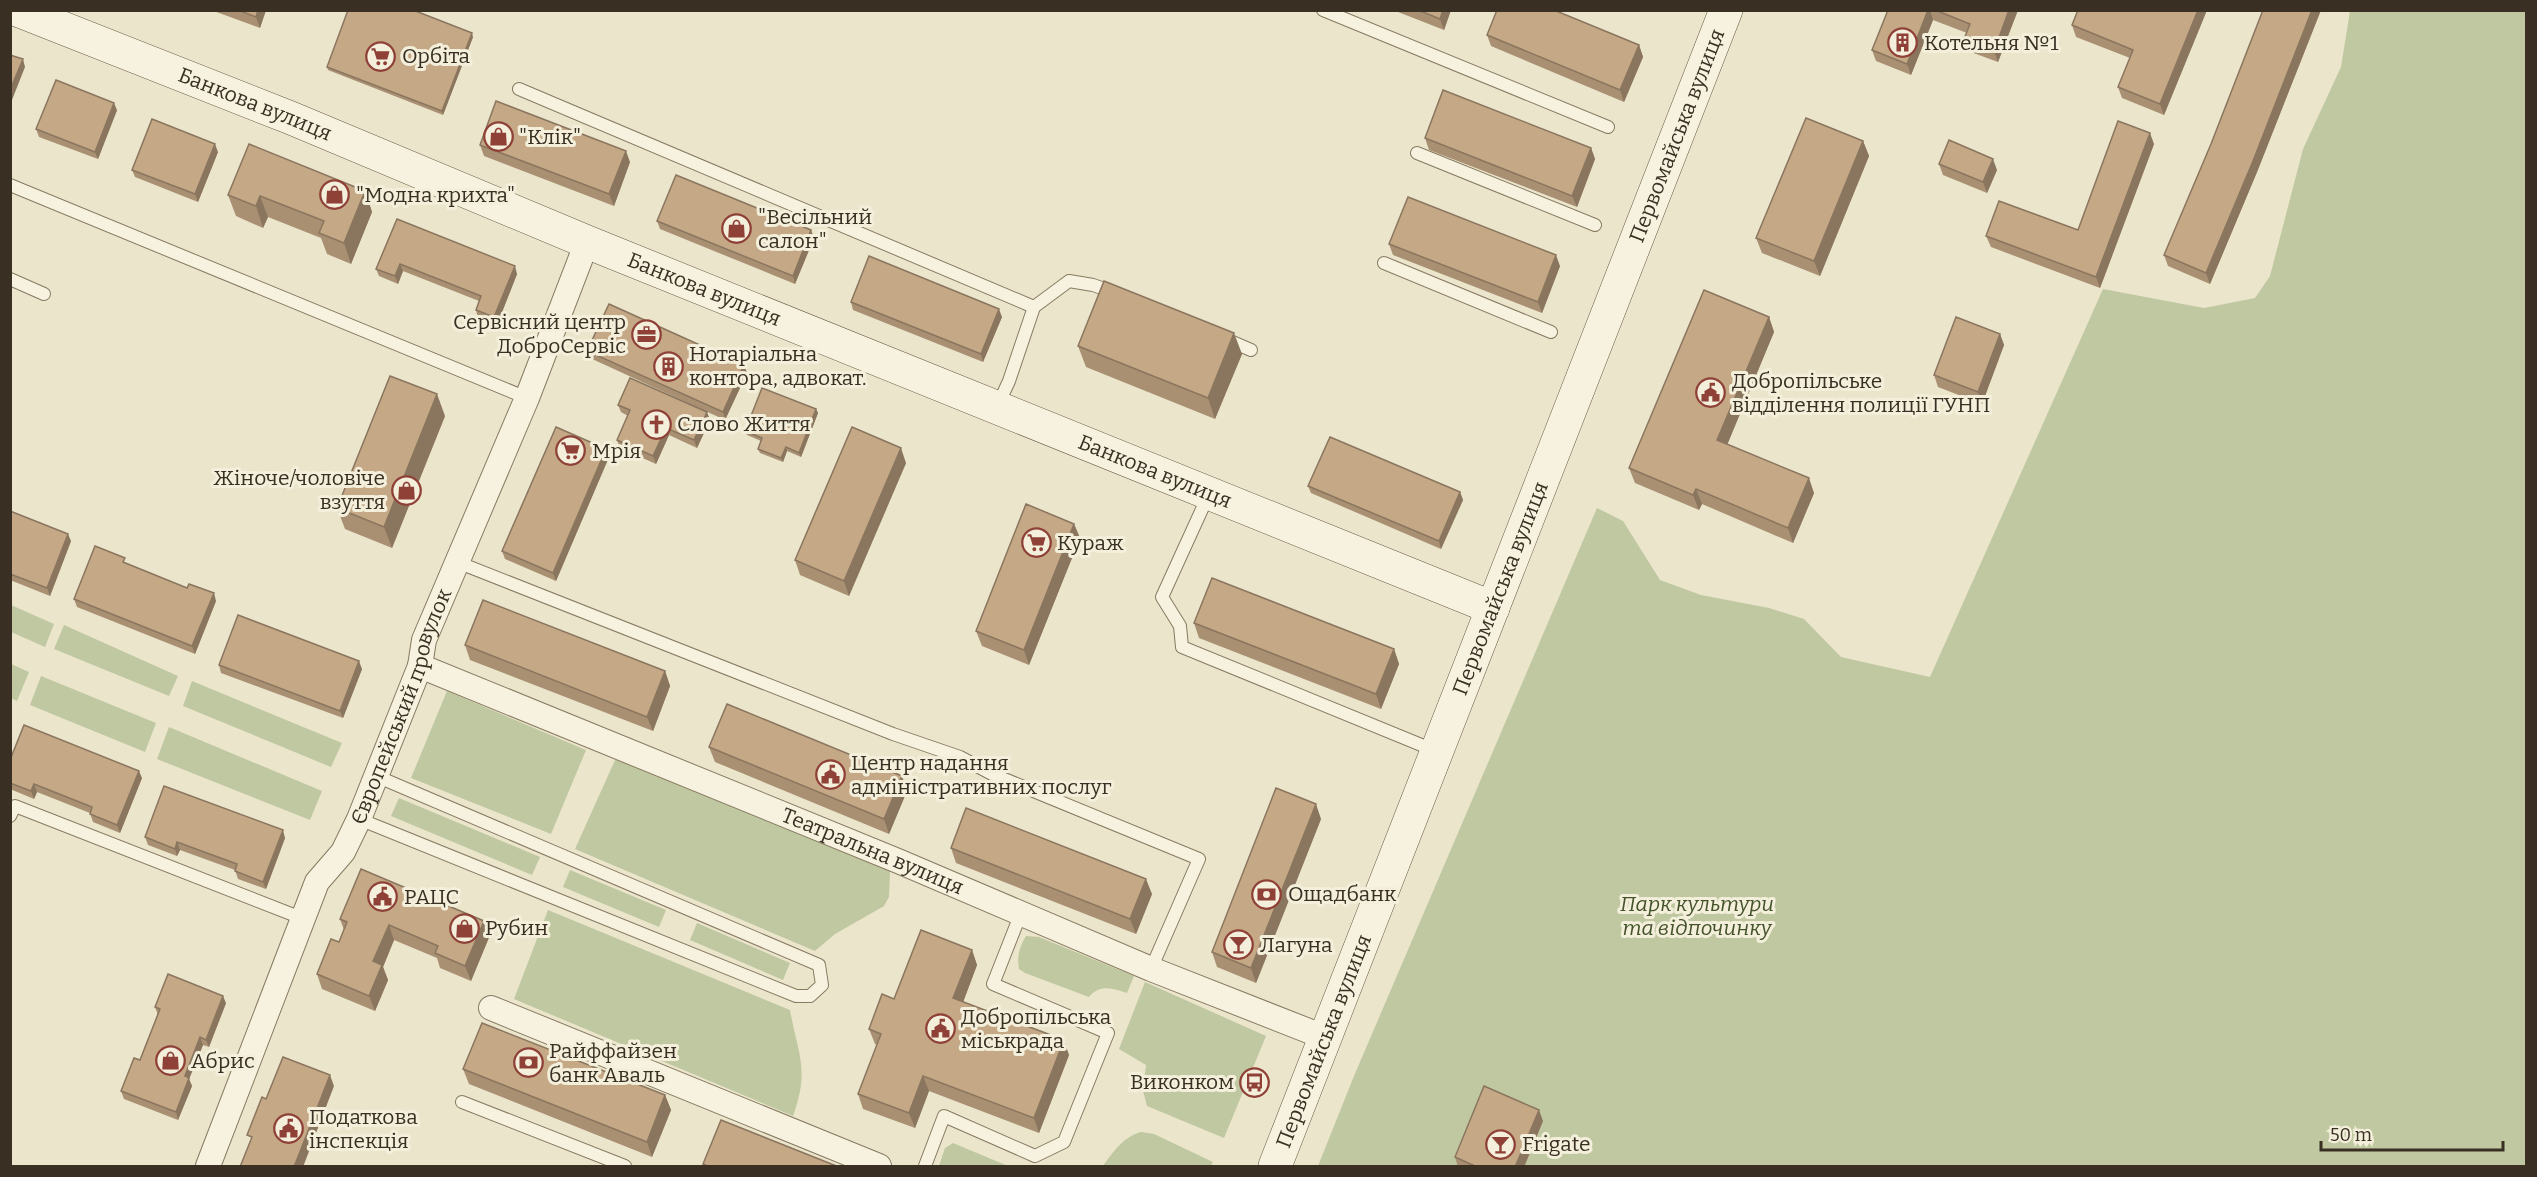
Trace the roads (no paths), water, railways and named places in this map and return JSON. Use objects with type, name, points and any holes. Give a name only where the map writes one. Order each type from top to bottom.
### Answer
[{"type":"street","name":"Банкова вулиця","points":[[17,10],[291,118],[587,242],[1208,495],[1493,608]]},
{"type":"street","name":"Первомайська вулиця","points":[[1275,1167],[1324,1037],[1438,752],[1716,14]]},
{"type":"street","name":"Європейський провулок","points":[[208,1167],[304,919],[316,882],[344,852],[359,819],[420,666],[424,640],[527,398],[587,242]]},
{"type":"street","name":"Театральна вулиця","points":[[420,666],[1021,913],[1151,969],[1324,1037]]},
{"type":"street","points":[[491,1008],[879,1167]]},
{"type":"lane","points":[[1323,10],[1608,127]]},
{"type":"lane","points":[[519,89],[1034,307]]},
{"type":"lane","points":[[1417,153],[1595,225]]},
{"type":"lane","points":[[10,185],[527,398]]},
{"type":"lane","points":[[1384,263],[1551,332]]},
{"type":"lane","points":[[10,279],[44,294]]},
{"type":"lane","points":[[996,408],[1009,381],[1034,307],[1069,281],[1093,285],[1129,298]]},
{"type":"lane","points":[[1211,333],[1251,350]]},
{"type":"lane","points":[[1208,495],[1162,597],[1180,626],[1182,647],[1438,752]]},
{"type":"lane","points":[[457,562],[893,734],[960,757],[992,774],[1199,859],[1151,969]]},
{"type":"lane","points":[[359,819],[796,996],[810,996],[822,985],[819,965],[376,776]]},
{"type":"lane","points":[[10,816],[15,806],[304,919]]},
{"type":"lane","points":[[925,1167],[944,1116],[1035,1156],[1064,1142],[1108,1033],[993,984],[1021,913]]},
{"type":"lane","points":[[462,1102],[626,1167]]},
{"type":"place","name":"Котельня №1","points":[[1903,43]]},
{"type":"place","name":"Орбіта","points":[[381,56]]},
{"type":"place","name":"\"Клік\"","points":[[498,137]]},
{"type":"place","name":"\"Модна крихта\"","points":[[335,195]]},
{"type":"place","name":"\"Весільний салон\"","points":[[737,229]]},
{"type":"place","name":"Сервісний центр ДоброСервіс","points":[[647,334]]},
{"type":"place","name":"Нотаріальна контора, адвокат.","points":[[668,366]]},
{"type":"place","name":"Добропільське відділення полиції ГУНП","points":[[1711,393]]},
{"type":"place","name":"Слово Життя","points":[[656,424]]},
{"type":"place","name":"Мрія","points":[[571,451]]},
{"type":"place","name":"Жіноче/чоловіче взуття","points":[[406,490]]},
{"type":"place","name":"Кураж","points":[[1036,543]]},
{"type":"place","name":"Центр надання адміністративних послуг","points":[[830,775]]},
{"type":"place","name":"Ощадбанк","points":[[1267,894]]},
{"type":"place","name":"РАЦС","points":[[383,897]]},
{"type":"place","name":"Рубин","points":[[464,928]]},
{"type":"place","name":"Лагуна","points":[[1239,945]]},
{"type":"place","name":"Добропільська міськрада","points":[[940,1029]]},
{"type":"place","name":"Абрис","points":[[170,1061]]},
{"type":"place","name":"Райффайзен банк Аваль","points":[[528,1063]]},
{"type":"place","name":"Виконком","points":[[1255,1082]]},
{"type":"place","name":"Податкова інспекція","points":[[288,1129]]},
{"type":"place","name":"Frigate","points":[[1501,1144]]},
{"type":"park label","name":"Парк культури та відпочинку","points":[[1697,916]]}]
